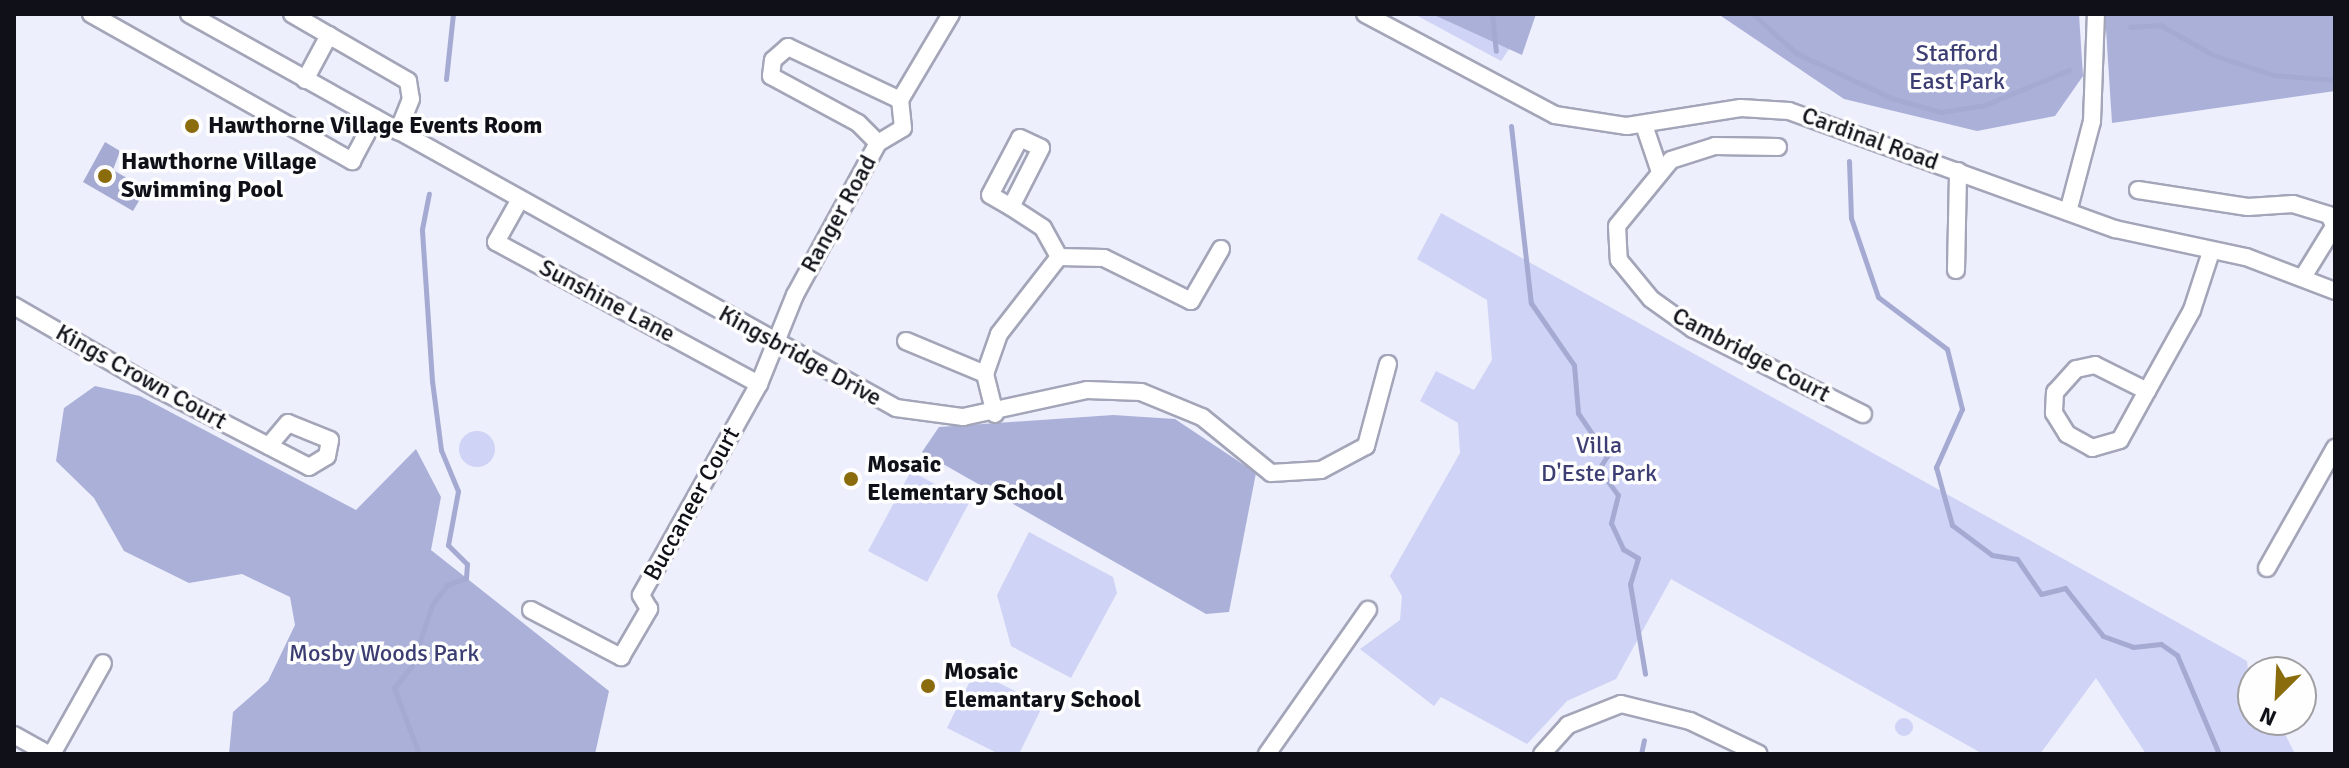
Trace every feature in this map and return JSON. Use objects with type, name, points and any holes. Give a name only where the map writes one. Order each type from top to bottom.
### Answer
[{"type":"street","points":[[91,14],[352,161],[375,118]]},
{"type":"street","name":"Kingsbridge Drive","points":[[189,14],[773,343],[896,408],[995,414],[1087,390],[1141,392],[1202,417],[1271,473],[1321,470],[1366,446],[1388,364]]},
{"type":"street","points":[[292,14],[408,81],[411,99],[398,131]]},
{"type":"street","name":"Ranger Road","points":[[773,343],[878,143],[903,128],[900,100],[951,14]]},
{"type":"street","name":"Cardinal Road","points":[[1365,14],[1544,110],[1591,124],[1644,125],[1741,108],[1789,111],[2068,212],[2303,277],[2335,291]]},
{"type":"street","points":[[2068,212],[2087,153],[2096,14]]},
{"type":"street","points":[[305,80],[329,35]]},
{"type":"street","points":[[878,143],[858,123],[771,76],[773,60],[788,47],[876,95],[900,100]]},
{"type":"street","points":[[858,123],[859,110],[876,95]]},
{"type":"street","points":[[1644,125],[1660,172]]},
{"type":"street","name":"Cambridge Court","points":[[1778,147],[1715,146],[1671,160],[1660,172],[1656,187],[1617,226],[1619,260],[1650,299],[1693,329],[1863,414]]},
{"type":"street","points":[[1956,270],[1958,171]]},
{"type":"street","points":[[2138,190],[2248,207],[2293,204],[2329,215],[2334,225],[2303,277]]},
{"type":"street","name":"Sunshine Lane","points":[[519,201],[496,242],[759,384]]},
{"type":"street","points":[[1011,207],[1043,228],[1059,257]]},
{"type":"street","points":[[1059,257],[1104,258],[1191,301],[1221,249]]},
{"type":"street","points":[[2147,391],[2095,365],[2076,369],[2055,392],[2054,413],[2067,434],[2092,448],[2120,440],[2192,310],[2211,252]]},
{"type":"street","points":[[995,414],[985,374],[999,334],[1059,257]]},
{"type":"street","name":"Kings Crown Court","points":[[14,306],[269,446]]},
{"type":"street","points":[[906,341],[985,374]]},
{"type":"street","name":"Buccaneer Court","points":[[531,610],[621,657],[649,609],[641,595],[759,384],[773,343]]},
{"type":"street","points":[[2267,568],[2335,448]]},
{"type":"street","points":[[1267,754],[1368,610]]},
{"type":"street","points":[[14,735],[50,754],[103,663]]},
{"type":"street","points":[[1542,754],[1568,725],[1621,704],[1690,721],[1759,754]]},
{"type":"green space","points":[[1414,14],[1533,14],[1501,61]]},
{"type":"green space","points":[[1432,14],[1536,14],[1522,55]]},
{"type":"green space","name":"Stafford East Park","points":[[1718,14],[2079,14],[2083,76],[2055,116],[1977,131],[1844,99]]},
{"type":"green space","points":[[2105,14],[2335,14],[2335,91],[2112,123]]},
{"type":"green space","name":"Villa D'Este Park","points":[[1441,213],[2238,656],[2237,736],[2286,736],[2295,754],[2146,754],[2096,678],[2040,754],[1983,754],[1671,579],[1616,679],[1567,701],[1527,744],[1441,697],[1434,706],[1360,649],[1400,620],[1402,596],[1390,576],[1460,453],[1458,423],[1420,401],[1436,371],[1474,390],[1492,360],[1487,300],[1417,259]]},
{"type":"green space","name":"Mosby Woods Park","points":[[95,386],[140,396],[356,510],[416,449],[441,497],[431,550],[609,691],[595,754],[229,754],[233,712],[268,681],[295,625],[290,597],[242,574],[189,583],[124,551],[94,498],[56,461],[64,408]]},
{"type":"green space","points":[[1113,415],[1175,419],[1256,473],[1229,612],[1206,614],[922,452],[939,427]]},
{"type":"green space","points":[[477,431],[490,436],[495,449],[490,462],[477,467],[464,462],[459,449],[464,436]]},
{"type":"green space","points":[[911,471],[969,503],[927,582],[868,551]]},
{"type":"green space","points":[[1029,532],[1113,577],[1117,593],[1071,678],[1011,646],[997,595]]},
{"type":"green space","points":[[975,671],[1043,705],[1019,754],[999,754],[947,728]]},
{"type":"green space","points":[[1904,718],[1913,727],[1904,736],[1895,727]]},
{"type":"shaded area","name":"Hawthorne Village Swimming Pool","points":[[105,142],[120,151],[113,170],[146,189],[133,211],[83,182]]},
{"type":"waterway","points":[[446,79],[453,14]]},
{"type":"waterway","points":[[1492,14],[1496,51]]},
{"type":"waterway","points":[[1753,14],[1796,53],[1891,98],[1941,112],[1985,105],[2069,70]]},
{"type":"waterway","points":[[2130,27],[2160,25],[2213,55],[2273,75],[2335,80]]},
{"type":"waterway","points":[[1511,126],[1531,303],[1574,365],[1578,413],[1607,456],[1599,469],[1618,495],[1611,523],[1623,549],[1638,558],[1630,584],[1645,674]]},
{"type":"waterway","points":[[1849,161],[1851,218],[1878,297],[1947,349],[1962,409],[1936,467],[1952,525],[1992,555],[2017,559],[2041,594],[2065,588],[2103,636],[2133,647],[2161,644],[2177,655],[2219,754]]},
{"type":"waterway","points":[[419,754],[394,688],[411,667],[432,605],[447,585],[466,578],[467,564],[448,545],[458,491],[441,450],[432,381],[422,229],[429,194]]},
{"type":"waterway","points":[[1641,754],[1644,740]]},
{"type":"place","name":"Hawthorne Village Events Room","points":[[192,126]]},
{"type":"place","name":"Hawthorne Village Swimming Pool","points":[[105,176]]},
{"type":"place","name":"Mosaic Elementary School","points":[[851,479]]},
{"type":"place","name":"Mosaic Elemantary School","points":[[928,686]]}]
